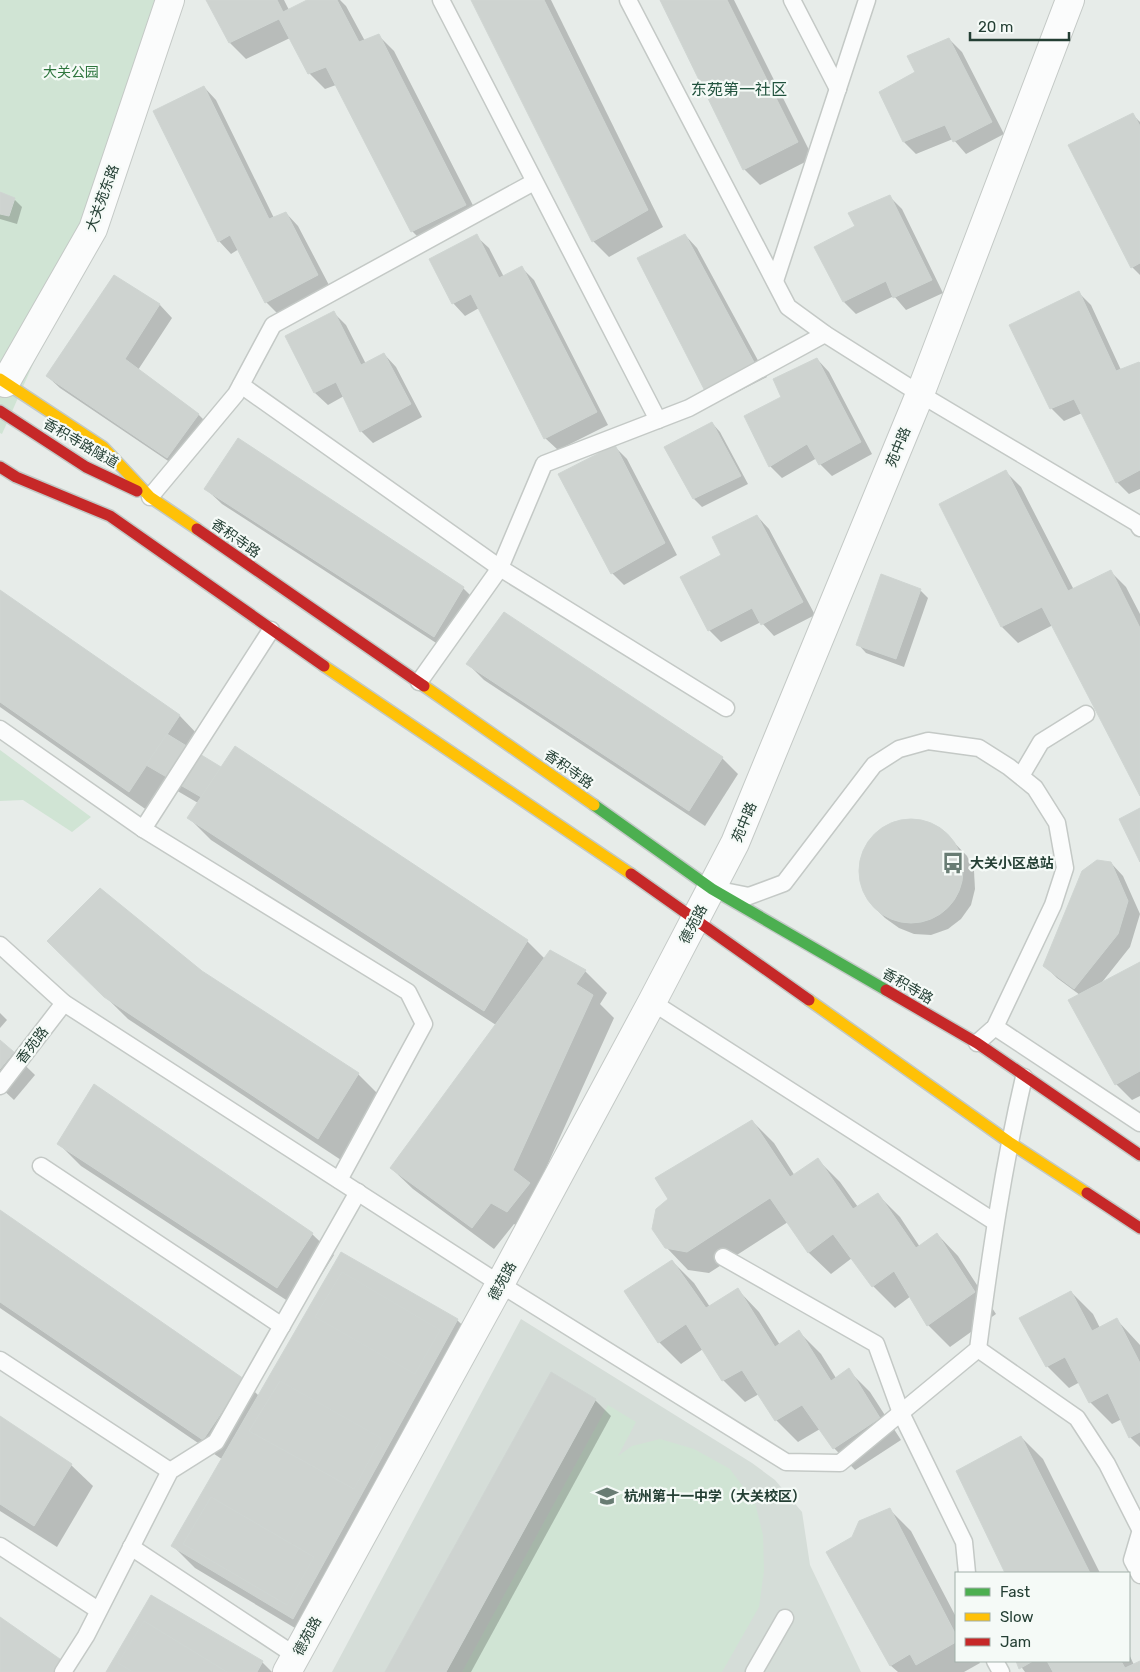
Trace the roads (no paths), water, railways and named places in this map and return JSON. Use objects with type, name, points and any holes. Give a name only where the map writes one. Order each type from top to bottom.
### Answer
[{"type":"main road","name":"香积寺路","points":[[2,381],[103,447],[150,497],[419,682],[712,889],[977,1043],[1140,1155]]},
{"type":"main road","name":"香积寺路隧道","points":[[0,411],[86,467],[150,497]]},
{"type":"main road","points":[[0,467],[16,478],[110,516]]},
{"type":"main road","points":[[93,497],[110,516],[272,630],[695,918],[1009,1142],[1140,1228]]},
{"type":"street","name":"大关苑东路","points":[[2,381],[93,229],[170,0]]},
{"type":"street","name":"苑中路","points":[[712,889],[735,843],[920,394],[1070,0]]},
{"type":"street","name":"德苑路","points":[[291,1664],[500,1284],[712,889]]},
{"type":"lane","points":[[441,0],[658,420]]},
{"type":"lane","points":[[628,0],[788,306],[826,334],[920,394],[1139,525]]},
{"type":"lane","points":[[792,0],[838,89]]},
{"type":"lane","points":[[775,281],[867,0]]},
{"type":"lane","points":[[150,497],[236,394],[273,325],[534,182]]},
{"type":"lane","points":[[419,682],[500,568],[544,464],[689,408],[826,334]]},
{"type":"lane","points":[[241,385],[500,568],[726,708]]},
{"type":"lane","points":[[142,829],[272,630]]},
{"type":"lane","points":[[1021,776],[1041,742],[1086,714]]},
{"type":"lane","points":[[0,729],[142,829],[408,992],[424,1024],[338,1180]]},
{"type":"lane","points":[[712,889],[750,896],[784,883],[874,765],[899,749],[928,741],[979,748],[1010,767],[1035,788],[1057,823],[1065,868],[1053,905],[995,1027],[977,1043]]},
{"type":"lane","points":[[0,945],[64,1003],[500,1284],[786,1462],[840,1463],[978,1349],[995,1222],[1009,1142],[1024,1077]]},
{"type":"lane","points":[[652,1002],[995,1222]]},
{"type":"lane","name":"香苑路","points":[[0,1086],[64,1003]]},
{"type":"lane","points":[[995,1027],[1140,1123]]},
{"type":"lane","points":[[41,1166],[282,1326]]},
{"type":"lane","points":[[63,1672],[86,1636],[170,1471],[216,1442],[358,1192]]},
{"type":"lane","points":[[722,1257],[876,1344],[901,1413],[964,1542],[967,1572]]},
{"type":"lane","points":[[978,1349],[1077,1418],[1107,1464],[1140,1529]]},
{"type":"lane","points":[[0,1360],[170,1471]]},
{"type":"lane","points":[[1140,1533],[1132,1560],[1140,1575]]},
{"type":"lane","points":[[0,1546],[98,1610]]},
{"type":"lane","points":[[131,1547],[291,1664]]},
{"type":"lane","points":[[754,1672],[785,1618]]},
{"type":"place","name":"大关小区总站","points":[[953,863]]},
{"type":"place","name":"杭州第十一中学（大关校区）","points":[[607,1496]]},
{"type":"district","name":"东苑第一社区","points":[[739,89]]},
{"type":"park label","name":"大关公园","points":[[71,72]]}]
